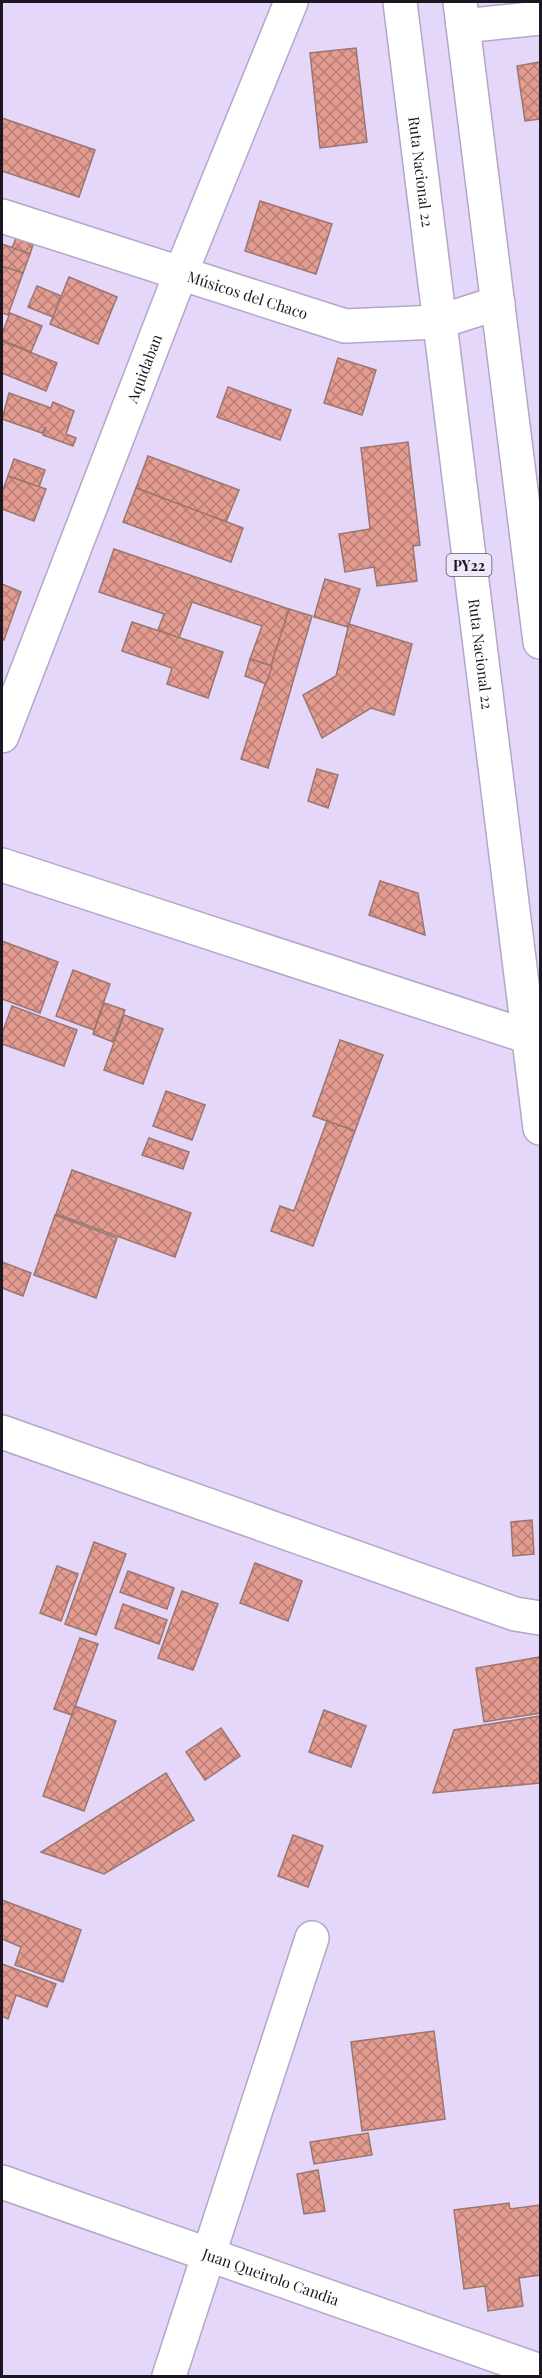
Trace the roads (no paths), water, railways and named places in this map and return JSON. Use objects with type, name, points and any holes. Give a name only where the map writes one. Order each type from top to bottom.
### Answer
[{"type":"main road","name":"Aquidaban","points":[[2,736],[180,275],[291,2]]},
{"type":"main road","name":"Ruta Nacional 22","points":[[400,2],[438,322],[535,1036],[540,1128]]},
{"type":"main road","points":[[540,18],[461,14],[540,642]]},
{"type":"main road","name":"Músicos del Chaco","points":[[2,216],[180,275],[345,326],[438,322],[498,303]]},
{"type":"main road","points":[[2,865],[535,1036]]},
{"type":"main road","points":[[2,1432],[515,1614],[540,1618]]},
{"type":"main road","points":[[169,2376],[312,1938]]},
{"type":"main road","name":"Juan Queirolo Candia","points":[[2,2182],[208,2256],[540,2361]]}]
